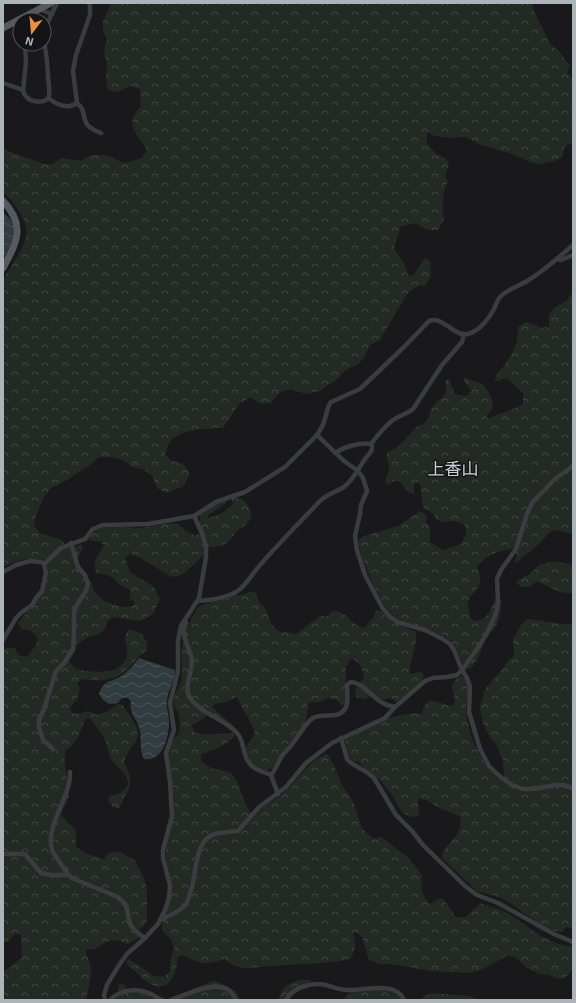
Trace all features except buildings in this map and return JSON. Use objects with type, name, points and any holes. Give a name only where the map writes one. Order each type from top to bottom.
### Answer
[{"type":"main road","points":[[36,12],[51,3]]},
{"type":"main road","points":[[3,200],[15,217],[18,228],[14,248],[3,268]]},
{"type":"street","points":[[52,14],[58,3]]},
{"type":"street","points":[[88,3],[90,6],[90,15],[76,55],[73,71],[77,103],[81,107],[85,122],[88,127],[101,133]]},
{"type":"street","points":[[42,8],[47,12]]},
{"type":"street","points":[[26,52],[23,90],[26,97],[32,101],[43,102],[50,95],[46,52]]},
{"type":"street","points":[[3,83],[23,90]]},
{"type":"street","points":[[48,98],[64,106],[74,105],[77,103]]},
{"type":"street","points":[[44,564],[61,548],[85,539],[93,529],[103,526],[148,524],[194,516],[216,502],[245,492],[285,467],[317,435],[323,425],[331,402],[360,389],[405,346],[428,321],[436,320],[458,332],[468,334],[487,320],[500,297],[528,280],[557,259],[573,245]]},
{"type":"street","points":[[557,259],[561,260],[573,255]]},
{"type":"street","points":[[335,453],[348,447],[370,444],[393,420],[409,413],[442,365],[462,342],[464,334]]},
{"type":"street","points":[[317,435],[344,461],[358,471],[363,478],[367,491],[360,504],[360,514],[355,536],[355,544],[366,575],[382,607],[390,617],[398,622],[425,630],[450,644],[458,658],[470,687],[469,712],[477,740],[489,766],[512,785],[523,789],[533,789],[556,785],[563,785],[573,788]]},
{"type":"street","points":[[198,601],[228,595],[239,590],[246,584],[260,564],[320,501],[346,486],[371,452],[372,446],[370,444]]},
{"type":"street","points":[[162,918],[178,911],[186,904],[195,873],[200,848],[204,840],[215,833],[238,831],[259,807],[286,788],[314,756],[332,743],[385,718],[395,707],[425,681],[434,678],[447,678],[457,675],[462,670],[486,635],[494,618],[498,601],[497,579],[501,570],[516,549],[532,503],[555,479],[573,466]]},
{"type":"street","points":[[105,1000],[105,989],[119,965],[162,918],[169,898],[170,886],[163,858],[163,850],[172,816],[170,782],[166,753],[174,730],[170,703],[178,671],[179,634],[184,619],[198,601],[202,586],[206,557],[206,547],[202,532],[194,516]]},
{"type":"street","points":[[52,748],[43,740],[39,727],[39,720],[56,671],[64,663],[73,649],[74,614],[88,584],[85,575],[78,567],[71,543]]},
{"type":"street","points":[[3,572],[16,565],[30,561],[41,562],[44,564]]},
{"type":"street","points":[[3,640],[16,618],[32,605],[42,591],[46,573],[44,564]]},
{"type":"street","points":[[191,611],[184,625],[184,633],[192,659],[188,688],[190,697],[197,706],[236,731],[241,737],[250,765],[271,775],[278,794]]},
{"type":"street","points":[[271,775],[275,771],[283,754],[310,720],[318,716],[338,715],[344,711],[347,705],[347,685],[350,682],[355,682],[362,686],[382,703],[395,707]]},
{"type":"street","points":[[341,738],[347,759],[350,763],[368,772],[374,778],[396,814],[423,845],[465,886],[477,895],[498,903],[554,934],[573,942]]},
{"type":"street","points":[[70,772],[71,778],[52,830],[52,850],[68,875],[76,880],[118,897],[126,905],[130,924],[145,938]]},
{"type":"street","points":[[3,854],[24,854],[41,873],[51,875],[68,875]]},
{"type":"street","points":[[286,1000],[290,993],[295,990],[317,984],[347,990],[377,988],[388,989],[399,993],[404,1000]]},
{"type":"street","points":[[171,1000],[200,989],[212,987],[220,987],[229,990],[236,1000]]},
{"type":"street","points":[[110,1000],[118,994],[129,990],[146,992],[162,1000]]},
{"type":"green space","points":[[111,3],[532,3],[534,11],[550,44],[559,51],[570,66],[567,72],[572,78],[573,77],[573,142],[565,146],[562,158],[540,164],[530,162],[513,154],[481,145],[466,137],[449,138],[435,136],[427,132],[427,144],[436,154],[446,158],[449,165],[445,176],[448,181],[444,191],[443,200],[444,219],[438,230],[428,230],[414,223],[400,227],[394,249],[404,263],[408,275],[413,276],[425,258],[430,261],[431,276],[425,286],[419,285],[407,294],[380,340],[370,345],[364,358],[357,365],[346,370],[336,380],[320,391],[305,394],[294,390],[286,390],[278,395],[271,403],[261,404],[250,397],[239,404],[223,428],[195,430],[180,434],[174,438],[169,443],[165,454],[170,460],[183,464],[190,473],[184,486],[166,493],[157,488],[152,476],[143,469],[132,467],[121,459],[99,457],[90,465],[67,480],[51,488],[44,497],[34,521],[35,527],[40,533],[59,539],[64,542],[64,544],[44,560],[23,560],[3,567],[3,280],[25,241],[26,228],[17,207],[3,192],[3,147],[8,151],[44,164],[52,164],[62,158],[81,161],[91,155],[105,155],[124,163],[142,158],[147,150],[136,133],[133,124],[133,118],[141,106],[140,89],[129,86],[118,92],[108,90],[106,78],[107,65],[104,51],[107,39],[103,32],[103,21]]},
{"type":"green space","points":[[573,292],[573,534],[554,530],[516,563],[515,561],[517,554],[512,549],[492,554],[484,559],[477,567],[480,575],[480,581],[479,586],[469,600],[468,607],[471,618],[475,621],[486,617],[495,600],[501,599],[501,609],[497,624],[487,637],[477,660],[467,669],[454,646],[447,638],[434,631],[397,618],[385,606],[365,566],[359,540],[364,536],[398,526],[420,511],[427,515],[426,522],[430,528],[430,542],[443,550],[461,544],[467,533],[464,524],[454,521],[445,522],[437,520],[433,514],[423,507],[420,484],[417,482],[414,484],[414,494],[408,491],[398,481],[395,480],[388,485],[385,481],[389,469],[387,453],[395,449],[416,427],[423,424],[429,418],[434,405],[447,390],[445,382],[448,378],[454,394],[467,396],[471,390],[463,378],[465,377],[485,387],[493,403],[492,410],[486,416],[488,419],[523,404],[523,393],[507,378],[500,381],[495,381],[497,373],[506,363],[515,346],[518,336],[517,328],[526,322],[541,328],[549,327],[549,315],[554,308],[567,300]]},
{"type":"green space","points":[[232,498],[241,499],[247,504],[251,513],[250,520],[235,533],[227,543],[203,550],[204,555],[182,575],[172,577],[136,556],[130,554],[125,557],[130,572],[154,587],[160,599],[153,614],[141,621],[113,617],[108,621],[105,629],[100,634],[88,637],[77,644],[75,652],[69,661],[75,668],[79,669],[96,672],[114,670],[122,665],[127,654],[128,651],[125,638],[129,629],[142,634],[147,643],[147,650],[124,672],[114,678],[104,680],[82,679],[77,683],[80,689],[77,699],[70,708],[71,712],[76,714],[88,711],[97,715],[108,711],[118,704],[123,705],[135,724],[138,734],[137,739],[124,763],[128,770],[130,782],[128,791],[119,809],[113,807],[108,800],[110,796],[123,791],[126,788],[128,785],[127,778],[111,759],[104,738],[89,718],[85,719],[80,733],[75,741],[65,751],[69,795],[61,815],[76,831],[76,846],[85,853],[104,859],[109,853],[118,851],[135,860],[144,878],[147,889],[147,921],[140,930],[140,937],[127,944],[114,940],[86,950],[91,973],[86,1000],[3,1000],[3,970],[6,970],[22,957],[21,935],[16,933],[3,944],[3,648],[15,648],[18,655],[27,657],[36,645],[38,638],[31,631],[22,629],[18,623],[32,607],[45,586],[48,574],[46,564],[66,546],[74,548],[81,544],[83,547],[78,558],[78,567],[85,580],[91,581],[93,590],[104,601],[122,607],[133,606],[135,602],[130,598],[130,590],[120,585],[113,578],[97,573],[95,570],[95,563],[104,546],[101,542],[89,539],[94,532],[101,528],[140,528],[171,523],[178,524],[186,531],[196,536],[199,532],[200,514],[226,500],[226,503],[207,516],[208,518],[219,515],[232,505],[234,502],[231,500]]},
{"type":"green space","points":[[554,561],[573,565],[573,593],[554,590],[537,581],[529,587],[521,587],[516,582],[530,574],[539,565]]},
{"type":"green space","points":[[250,591],[256,593],[259,602],[267,611],[271,624],[278,631],[296,634],[320,616],[328,616],[333,611],[346,616],[357,625],[365,628],[374,616],[376,610],[382,611],[389,620],[416,632],[416,642],[409,673],[412,674],[419,671],[424,675],[423,679],[408,694],[396,702],[391,698],[384,700],[372,696],[365,699],[357,698],[355,689],[364,678],[364,675],[359,663],[350,659],[346,668],[345,703],[341,705],[337,700],[327,698],[319,702],[311,702],[308,704],[306,721],[273,767],[267,771],[254,766],[248,757],[246,747],[255,734],[237,696],[229,701],[215,704],[212,707],[237,729],[207,713],[204,718],[192,725],[194,732],[208,735],[232,733],[235,736],[224,745],[201,754],[201,761],[211,768],[232,774],[247,806],[253,815],[284,793],[310,764],[327,754],[333,763],[342,785],[354,803],[362,829],[374,839],[381,837],[409,858],[422,875],[422,891],[424,897],[430,904],[439,899],[443,899],[456,917],[466,917],[480,903],[506,912],[541,936],[558,944],[573,947],[573,969],[565,978],[558,979],[549,975],[540,974],[527,968],[515,957],[507,956],[481,970],[469,973],[430,971],[391,964],[380,964],[369,960],[362,937],[356,932],[353,934],[355,947],[352,956],[350,959],[340,961],[246,968],[235,966],[224,959],[212,963],[203,963],[183,955],[178,956],[173,978],[167,984],[162,986],[152,985],[147,982],[128,965],[126,962],[129,959],[154,976],[164,977],[170,971],[171,958],[174,949],[171,939],[162,931],[162,926],[170,898],[171,887],[166,854],[173,817],[174,797],[168,758],[169,748],[173,740],[179,734],[180,726],[178,713],[174,706],[174,702],[182,677],[182,643],[188,625],[200,606],[232,595],[242,595]]},
{"type":"green space","points":[[527,619],[561,624],[573,624],[573,928],[567,927],[563,932],[557,932],[542,925],[505,900],[478,892],[442,858],[443,852],[457,834],[461,823],[460,816],[419,798],[419,816],[410,817],[401,811],[391,793],[380,780],[359,762],[353,761],[348,756],[345,740],[347,736],[389,718],[413,713],[422,713],[428,702],[431,701],[454,705],[452,686],[453,682],[461,676],[466,680],[468,689],[466,711],[472,739],[480,756],[491,772],[498,779],[504,778],[503,761],[496,744],[489,736],[483,723],[480,708],[485,689],[514,656],[513,639],[521,625]]},
{"type":"green space","points":[[300,980],[311,980],[310,983],[298,987],[289,993],[284,1000],[278,1000],[286,987],[291,983]]},
{"type":"green space","points":[[212,981],[220,982],[228,988],[236,991],[240,1000],[169,1000],[170,998]]},
{"type":"green space","points":[[123,983],[129,992],[136,992],[150,996],[157,1000],[114,1000],[119,984]]},
{"type":"green space","points":[[367,986],[377,986],[391,990],[402,1000],[343,1000],[354,991]]},
{"type":"green space","points":[[432,993],[469,996],[481,1000],[420,1000],[424,996]]},
{"type":"water","points":[[3,213],[9,217],[12,222],[13,234],[12,241],[3,258]]},
{"type":"water","points":[[139,658],[175,670],[167,700],[169,722],[168,735],[164,747],[160,753],[151,759],[144,759],[142,756],[140,731],[132,714],[131,701],[128,698],[123,698],[118,703],[109,704],[103,700],[99,694],[106,683],[120,677],[132,667]]},
{"type":"district","name":"上香山","points":[[453,468]]}]
